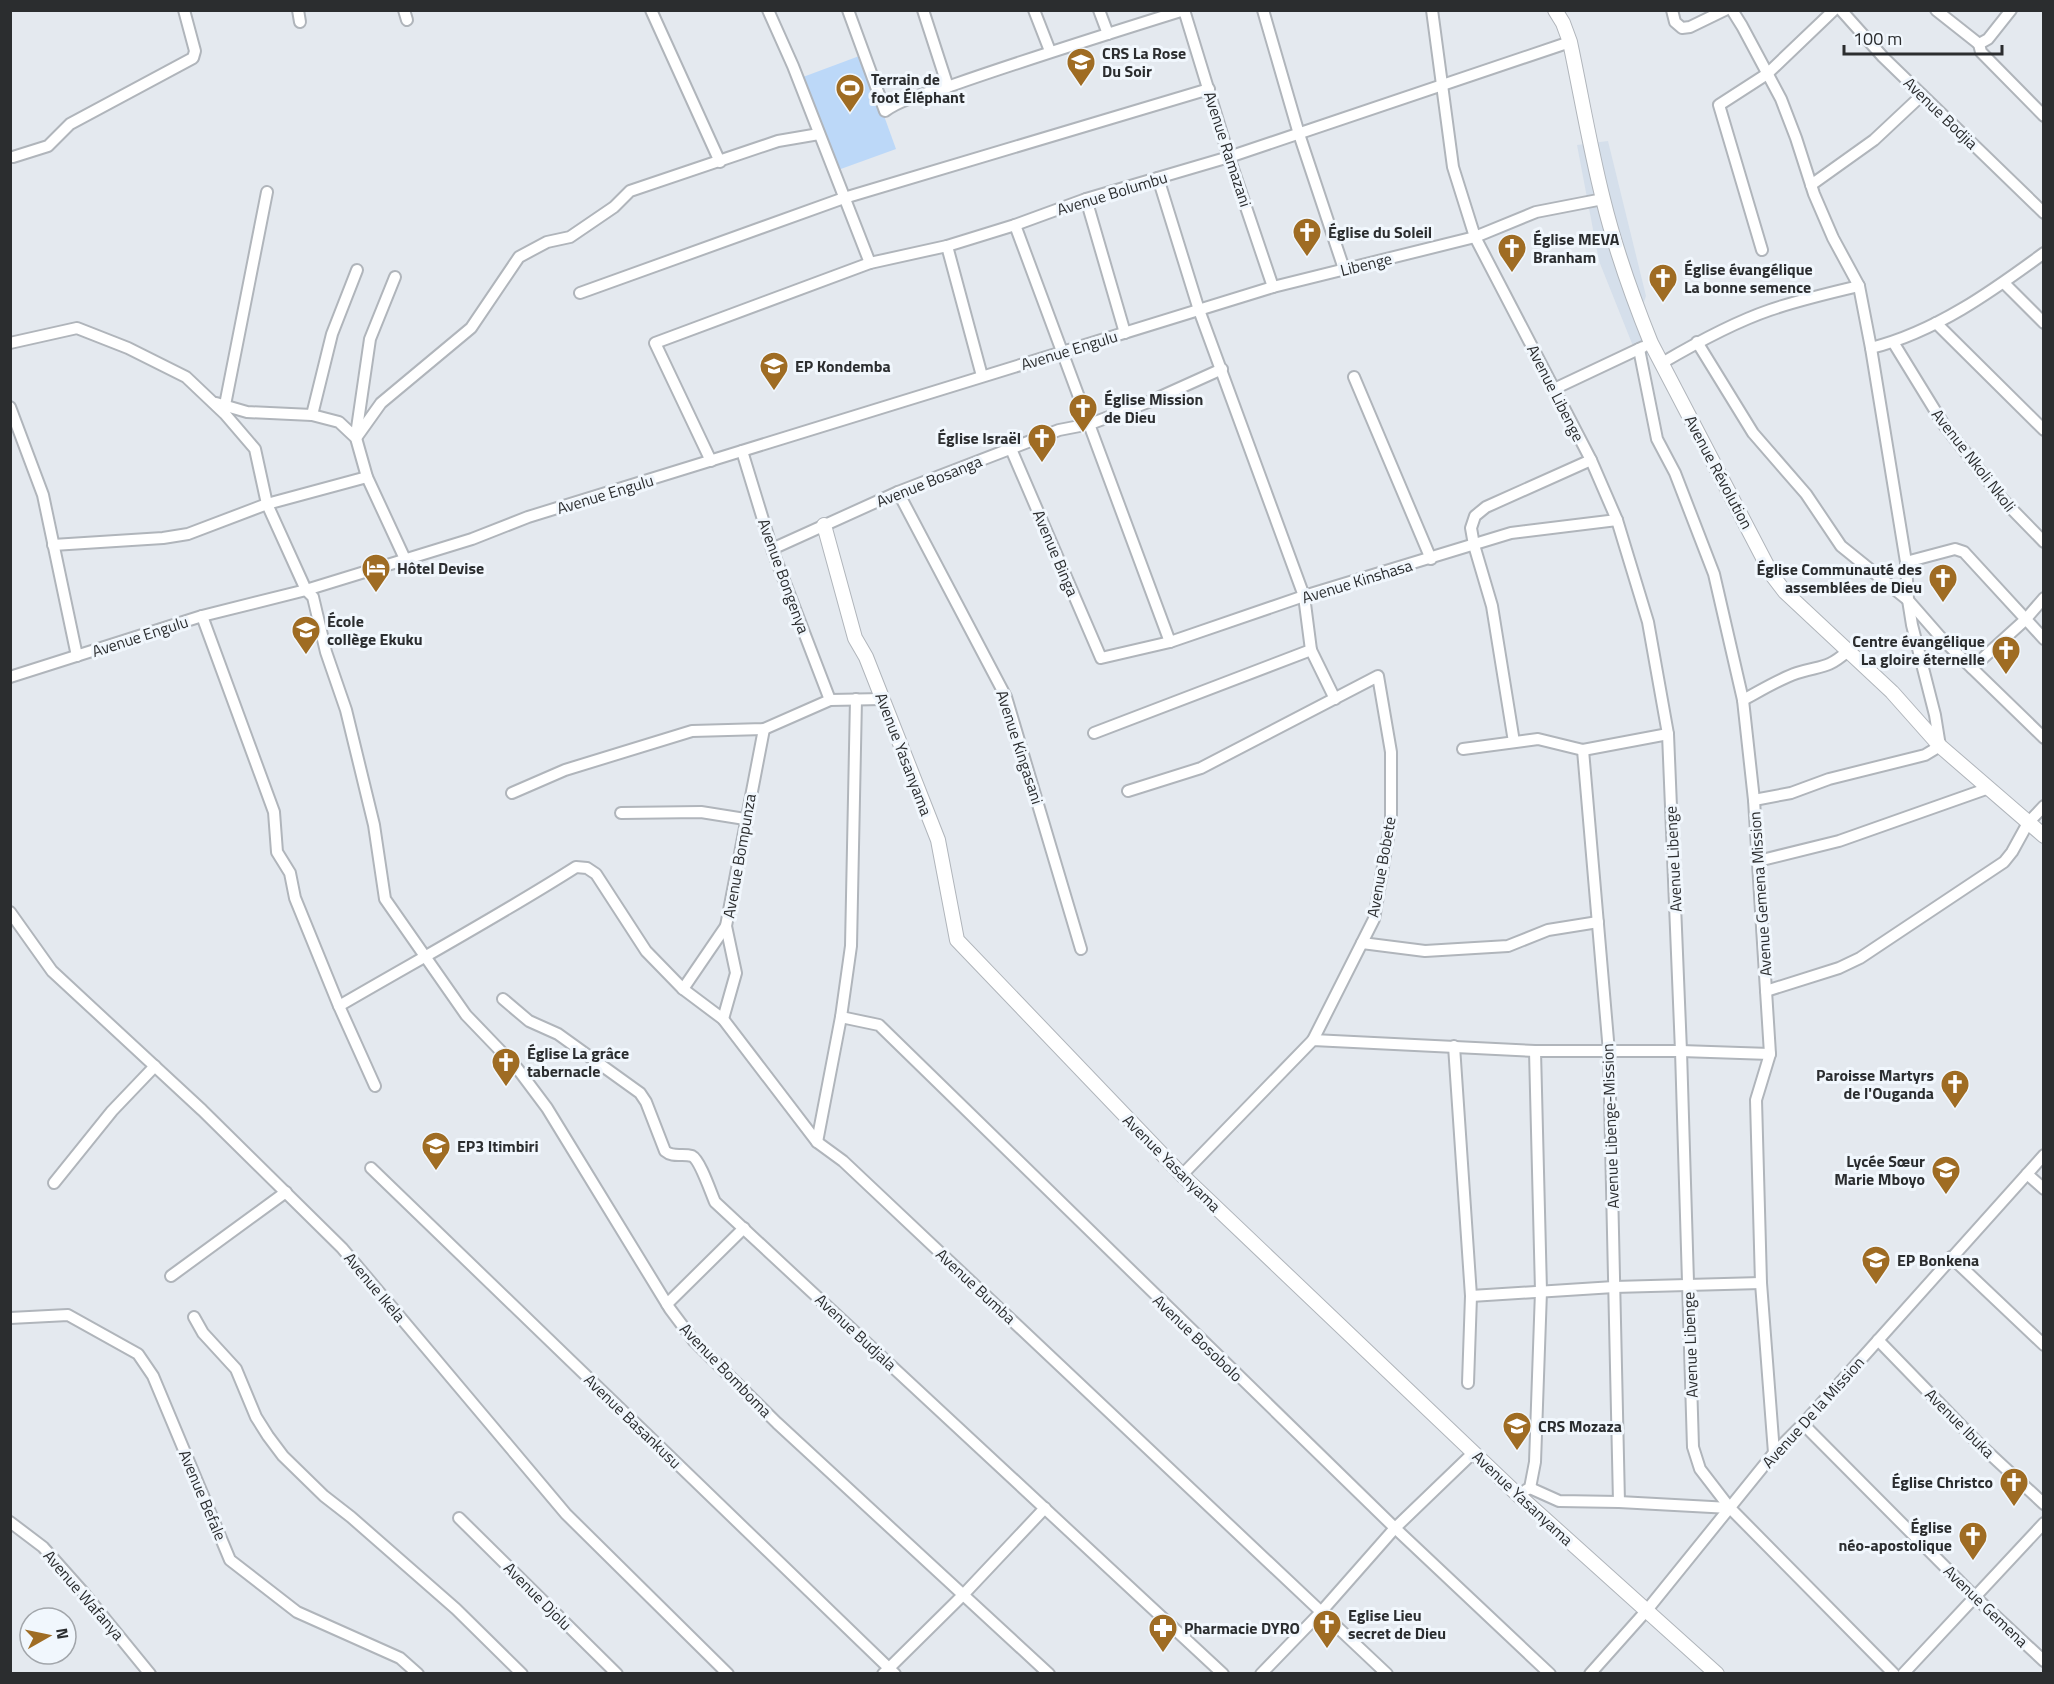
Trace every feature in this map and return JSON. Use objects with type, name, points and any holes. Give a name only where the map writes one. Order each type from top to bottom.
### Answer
[{"type":"street","points":[[13,157],[48,146],[70,124],[193,58],[195,51],[184,10]]},
{"type":"street","points":[[298,10],[300,22]]},
{"type":"street","points":[[651,10],[720,162]]},
{"type":"street","points":[[768,10],[793,66],[870,263]]},
{"type":"street","points":[[848,10],[885,111],[895,104],[1050,51],[1184,10]]},
{"type":"street","points":[[923,10],[948,87]]},
{"type":"street","points":[[1035,10],[1050,51]]},
{"type":"street","points":[[1099,10],[1108,34]]},
{"type":"street","name":"Avenue Ramazani","points":[[1184,10],[1229,157],[1273,287]]},
{"type":"street","points":[[1263,10],[1299,134],[1344,269]]},
{"type":"street","name":"Avenue Libenge","points":[[1432,10],[1453,167],[1475,237],[1591,460],[1617,520],[1648,622],[1668,734],[1682,1051],[1694,1447],[1700,1468],[1730,1508],[1894,1674]]},
{"type":"street","name":"Avenue Révolution","points":[[1555,10],[1570,42],[1603,199],[1645,346],[1662,363],[1773,575],[1785,592],[1909,710],[1940,746],[2043,836]]},
{"type":"street","points":[[1672,10],[1675,22],[1682,28],[1690,27],[1725,10]]},
{"type":"street","points":[[1732,10],[1781,99],[1811,185],[1833,238],[1859,286],[1906,562],[1912,625],[1935,716],[1940,746],[1925,755],[1829,779],[1791,793],[1754,800]]},
{"type":"street","points":[[1762,250],[1719,105],[1767,74],[1834,10]]},
{"type":"street","name":"Avenue Bodjia","points":[[1841,10],[1883,57],[2043,213]]},
{"type":"street","points":[[1936,10],[1979,44],[1981,52],[2043,116]]},
{"type":"street","points":[[1979,44],[1988,39],[2011,10]]},
{"type":"street","name":"Avenue Bolumbu","points":[[711,461],[655,343],[870,263],[947,246],[1015,225],[1086,199],[1299,134],[1570,42]]},
{"type":"street","points":[[580,294],[844,198],[1209,89]]},
{"type":"street","points":[[1811,185],[1874,140],[1922,95]]},
{"type":"street","points":[[356,438],[381,403],[471,328],[519,257],[547,242],[570,237],[614,207],[630,191],[778,141],[819,134]]},
{"type":"street","points":[[1128,791],[1201,768],[1335,699],[1311,650],[1304,596],[1199,310],[1158,178]]},
{"type":"street","points":[[225,405],[267,192]]},
{"type":"street","points":[[1086,199],[1125,333]]},
{"type":"street","name":"Libenge","points":[[1199,310],[1273,287],[1475,237],[1536,212],[1603,199]]},
{"type":"street","points":[[1015,225],[1170,642]]},
{"type":"street","points":[[947,246],[982,376]]},
{"type":"street","points":[[1871,348],[1893,342],[1936,323],[2004,283],[2043,253]]},
{"type":"street","points":[[312,416],[332,334],[357,270]]},
{"type":"street","points":[[395,277],[370,339],[356,438],[367,477],[405,559]]},
{"type":"street","points":[[2004,283],[2043,323]]},
{"type":"street","points":[[1662,363],[1697,342],[1766,311],[1795,301],[1859,286]]},
{"type":"street","name":"Avenue Engulu","points":[[10,677],[202,616],[306,590],[471,539],[528,517],[1199,310]]},
{"type":"street","points":[[1936,323],[2043,430]]},
{"type":"street","name":"Avenue Bomboma","points":[[10,343],[77,328],[128,348],[186,377],[213,402],[255,449],[267,504],[306,590],[313,597],[327,652],[346,710],[374,825],[385,899],[466,1015],[517,1068],[547,1108],[668,1304],[694,1341],[769,1415],[1049,1674]]},
{"type":"street","points":[[1697,342],[1754,433],[1806,494],[1841,546],[1908,600],[1943,640],[2043,738]]},
{"type":"street","name":"Avenue Nkoli Nkoli","points":[[1893,342],[1944,425],[2003,500],[2043,542]]},
{"type":"street","points":[[1554,389],[1645,346]]},
{"type":"street","name":"Avenue Gemena Mission","points":[[1645,346],[1657,439],[1675,473],[1714,574],[1743,700],[1754,800],[1770,1054],[1755,1100],[1761,1283],[1774,1453]]},
{"type":"street","name":"Avenue Bosanga","points":[[772,549],[898,492],[1059,430],[1090,424],[1151,401],[1222,369]]},
{"type":"street","points":[[1354,377],[1431,559]]},
{"type":"street","points":[[213,402],[247,412],[312,416],[339,422],[356,438]]},
{"type":"street","points":[[10,407],[43,495],[77,656]]},
{"type":"street","name":"Avenue Binga","points":[[1011,449],[1101,658]]},
{"type":"street","name":"Avenue Bongenya","points":[[742,451],[772,549],[830,700]]},
{"type":"street","points":[[1514,742],[1492,606],[1471,528],[1475,516],[1486,507],[1591,460]]},
{"type":"street","points":[[53,545],[163,538],[188,534],[267,504],[367,477]]},
{"type":"street","name":"Avenue Kingasani","points":[[898,492],[1006,696],[1081,949]]},
{"type":"street","name":"Avenue Kinshasa","points":[[1101,658],[1170,642],[1304,596],[1511,533],[1617,520]]},
{"type":"street","name":"Avenue Yasanyama","points":[[824,525],[855,638],[867,657],[938,840],[957,940],[1182,1175],[1473,1453],[1524,1491],[1717,1674]]},
{"type":"street","points":[[1906,562],[1955,549],[1964,552],[2043,639]]},
{"type":"street","points":[[1972,668],[2025,620],[2043,598]]},
{"type":"street","points":[[202,616],[274,812],[277,852],[290,873],[295,898],[339,1006],[375,1086]]},
{"type":"street","points":[[1094,733],[1311,650]]},
{"type":"street","points":[[1743,700],[1797,673],[1823,668],[1848,651]]},
{"type":"street","name":"Avenue Bobete","points":[[1182,1175],[1313,1040],[1374,919],[1391,820],[1391,752],[1378,676],[1335,699]]},
{"type":"street","points":[[817,1142],[841,1017],[851,946],[856,699]]},
{"type":"street","points":[[512,794],[565,770],[692,731],[764,729],[830,700],[883,699]]},
{"type":"street","name":"Avenue Bompunza","points":[[723,1019],[736,973],[726,926],[764,729]]},
{"type":"street","points":[[1463,749],[1538,739],[1583,750],[1668,734]]},
{"type":"street","name":"Avenue Libenge-Mission","points":[[1583,750],[1609,1052],[1619,1502]]},
{"type":"street","points":[[1758,861],[1839,841],[1989,788]]},
{"type":"street","points":[[1766,991],[1839,968],[1860,958],[2004,862],[2028,823],[2043,806]]},
{"type":"street","points":[[621,813],[701,812],[745,819]]},
{"type":"street","name":"Avenue Bumba","points":[[425,956],[510,909],[576,867],[587,868],[596,873],[646,951],[683,989],[723,1019],[817,1142],[852,1169],[1387,1674]]},
{"type":"street","name":"Avenue Ikela","points":[[10,912],[52,970],[155,1066],[342,1248],[566,1514],[728,1674]]},
{"type":"street","points":[[1362,943],[1425,951],[1508,946],[1548,930],[1598,922]]},
{"type":"street","points":[[683,989],[726,926]]},
{"type":"street","points":[[339,1006],[425,956]]},
{"type":"street","name":"Avenue Budjala","points":[[503,999],[529,1021],[558,1034],[640,1093],[646,1101],[665,1151],[669,1155],[688,1156],[697,1160],[716,1202],[1223,1674]]},
{"type":"street","name":"Avenue Bosobolo","points":[[841,1017],[879,1025],[1395,1528],[1550,1674]]},
{"type":"street","points":[[1313,1040],[1535,1051],[1682,1051],[1770,1054]]},
{"type":"street","points":[[1454,1046],[1471,1296],[1468,1383]]},
{"type":"street","points":[[1535,1051],[1540,1291],[1535,1462],[1524,1491],[1559,1501],[1730,1508]]},
{"type":"street","points":[[54,1183],[112,1111],[155,1066]]},
{"type":"street","name":"Avenue De la Mission","points":[[1590,1674],[1647,1610],[1774,1453],[1803,1424],[2043,1155]]},
{"type":"street","name":"Avenue Basankusu","points":[[371,1168],[889,1672]]},
{"type":"street","points":[[2027,1174],[2043,1189]]},
{"type":"street","points":[[171,1276],[286,1192]]},
{"type":"street","points":[[668,1304],[744,1228]]},
{"type":"street","points":[[1951,1257],[2043,1345]]},
{"type":"street","points":[[1471,1296],[1614,1287],[1761,1283]]},
{"type":"street","name":"Avenue Befale","points":[[10,1318],[68,1315],[138,1354],[153,1376],[230,1560],[297,1612],[400,1658],[418,1674]]},
{"type":"street","points":[[194,1317],[203,1332],[236,1369],[256,1417],[283,1456],[324,1496],[456,1609],[522,1674]]},
{"type":"street","name":"Avenue Ibuka","points":[[1878,1340],[1977,1442],[2043,1504]]},
{"type":"street","name":"Avenue Gemena","points":[[1803,1424],[1974,1596],[2043,1661]]},
{"type":"street","points":[[1261,1674],[1321,1612],[1395,1528],[1473,1453]]},
{"type":"street","points":[[889,1672],[1045,1508]]},
{"type":"street","name":"Avenue Djolu","points":[[459,1518],[617,1674]]},
{"type":"street","name":"Avenue Wafanya","points":[[10,1522],[43,1547],[150,1674]]},
{"type":"street","points":[[1903,1674],[2043,1523]]},
{"type":"shaded area","name":"Terrain de foot Éléphant","points":[[862,55],[896,149],[838,170],[803,77]]},
{"type":"shaded area","points":[[1608,141],[1646,296],[1643,305],[1658,350],[1639,361],[1599,261],[1577,145]]},
{"type":"place","name":"CRS La Rose Du Soir","points":[[1081,88]]},
{"type":"place","name":"Terrain de foot Éléphant","points":[[850,114]]},
{"type":"place","name":"Église du Soleil","points":[[1307,258]]},
{"type":"place","name":"Église MEVA Branham","points":[[1512,274]]},
{"type":"place","name":"Église évangélique La bonne semence","points":[[1663,304]]},
{"type":"place","name":"EP Kondemba","points":[[774,392]]},
{"type":"place","name":"Église Mission de Dieu","points":[[1083,434]]},
{"type":"place","name":"Église Israël","points":[[1042,464]]},
{"type":"place","name":"Hôtel Devise","points":[[376,594]]},
{"type":"place","name":"Église Communauté des assemblées de Dieu","points":[[1943,604]]},
{"type":"place","name":"École collège Ekuku","points":[[306,656]]},
{"type":"place","name":"Centre évangélique La gloire éternelle","points":[[2006,676]]},
{"type":"place","name":"Église La grâce tabernacle","points":[[506,1088]]},
{"type":"place","name":"Paroisse Martyrs de l'Ouganda","points":[[1955,1110]]},
{"type":"place","name":"EP3 Itimbiri","points":[[436,1172]]},
{"type":"place","name":"Lycée Sœur Marie Mboyo","points":[[1946,1196]]},
{"type":"place","name":"EP Bonkena","points":[[1876,1286]]},
{"type":"place","name":"CRS Mozaza","points":[[1517,1452]]},
{"type":"place","name":"Église Christco","points":[[2014,1508]]},
{"type":"place","name":"Église néo-apostolique","points":[[1973,1562]]},
{"type":"place","name":"Eglise Lieu secret de Dieu","points":[[1327,1650]]},
{"type":"place","name":"Pharmacie DYRO","points":[[1163,1654]]}]
